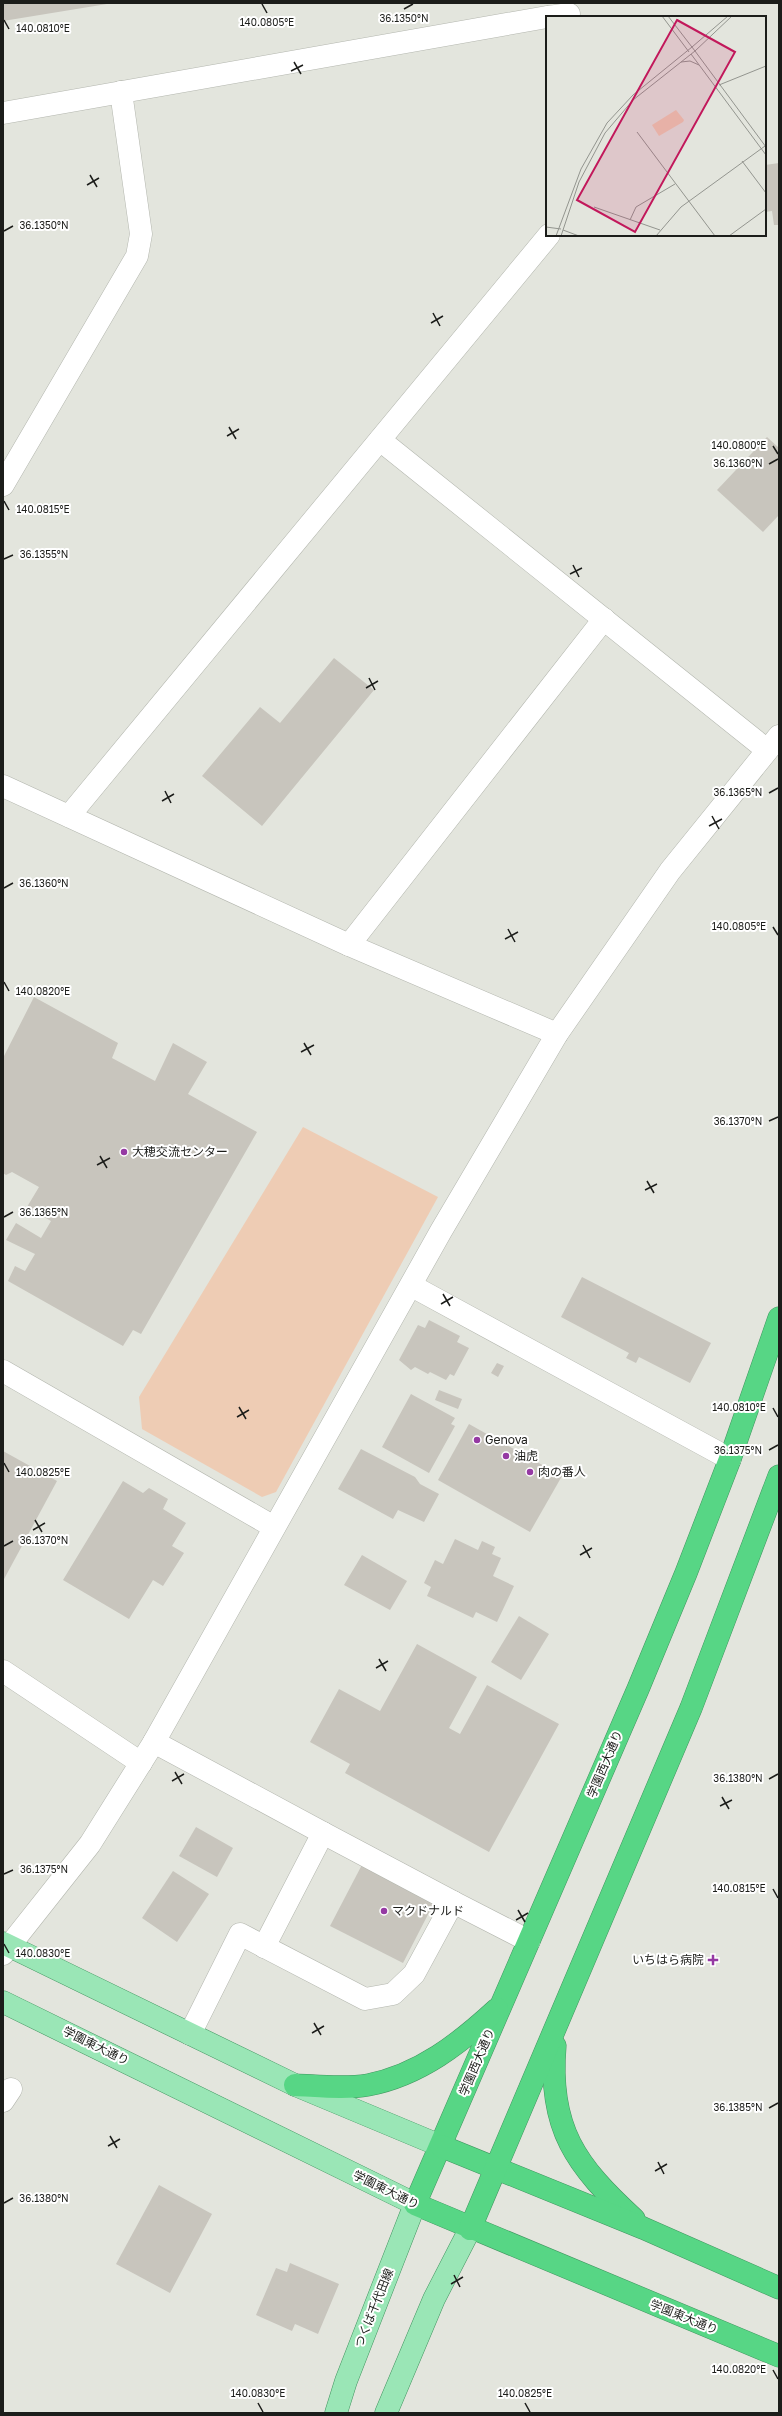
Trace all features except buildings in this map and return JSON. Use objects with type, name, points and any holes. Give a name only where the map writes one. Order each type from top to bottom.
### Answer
[{"type":"highway","name":"学園西大通り","points":[[415,2204],[638,1688],[730,1459],[779,1318]]},
{"type":"highway","points":[[470,2229],[691,1708],[779,1476]]},
{"type":"highway","points":[[295,2084],[337,2087],[368,2085],[410,2072],[434,2059],[465,2038],[502,2004]]},
{"type":"highway","points":[[556,2029],[553,2073],[556,2100],[566,2136],[579,2160],[600,2188],[643,2228]]},
{"type":"highway","points":[[441,2146],[643,2228],[779,2288]]},
{"type":"highway","name":"学園東大通り","points":[[415,2204],[470,2229],[779,2356]]},
{"type":"main road","points":[[5,1948],[295,2084],[441,2146]]},
{"type":"main road","name":"学園東大通り","points":[[3,2002],[415,2204]]},
{"type":"main road","name":"つくば千代田線","points":[[336,2413],[346,2381],[415,2204]]},
{"type":"main road","points":[[386,2413],[434,2298],[470,2229]]},
{"type":"street","points":[[549,16],[560,14]]},
{"type":"street","points":[[3,113],[546,16]]},
{"type":"street","points":[[3,485],[137,256],[141,234],[121,92]]},
{"type":"street","points":[[69,816],[548,236]]},
{"type":"street","points":[[5,1948],[90,1844],[154,1742],[274,1527],[412,1286],[441,1230],[557,1034],[670,871],[773,743],[604,619],[380,440]]},
{"type":"street","points":[[349,946],[604,619]]},
{"type":"street","points":[[3,786],[349,946],[557,1034]]},
{"type":"street","points":[[412,1286],[730,1459]]},
{"type":"street","points":[[3,1370],[274,1527]]},
{"type":"street","points":[[3,1671],[141,1763]]},
{"type":"street","points":[[154,1742],[529,1941]]},
{"type":"street","points":[[264,1947],[323,1833]]},
{"type":"street","points":[[190,2034],[240,1934],[364,1999],[393,1994],[414,1974],[453,1902]]},
{"type":"shaded area","points":[[303,1127],[438,1197],[276,1492],[262,1497],[142,1429],[139,1397]]},
{"type":"place","name":"大穂交流センター","points":[[124,1152]]},
{"type":"place","name":"Genova","points":[[477,1440]]},
{"type":"place","name":"油虎","points":[[506,1456]]},
{"type":"place","name":"肉の番人","points":[[530,1472]]},
{"type":"place","name":"マクドナルド","points":[[384,1911]]},
{"type":"place","name":"いちはら病院","points":[[713,1960]]}]
